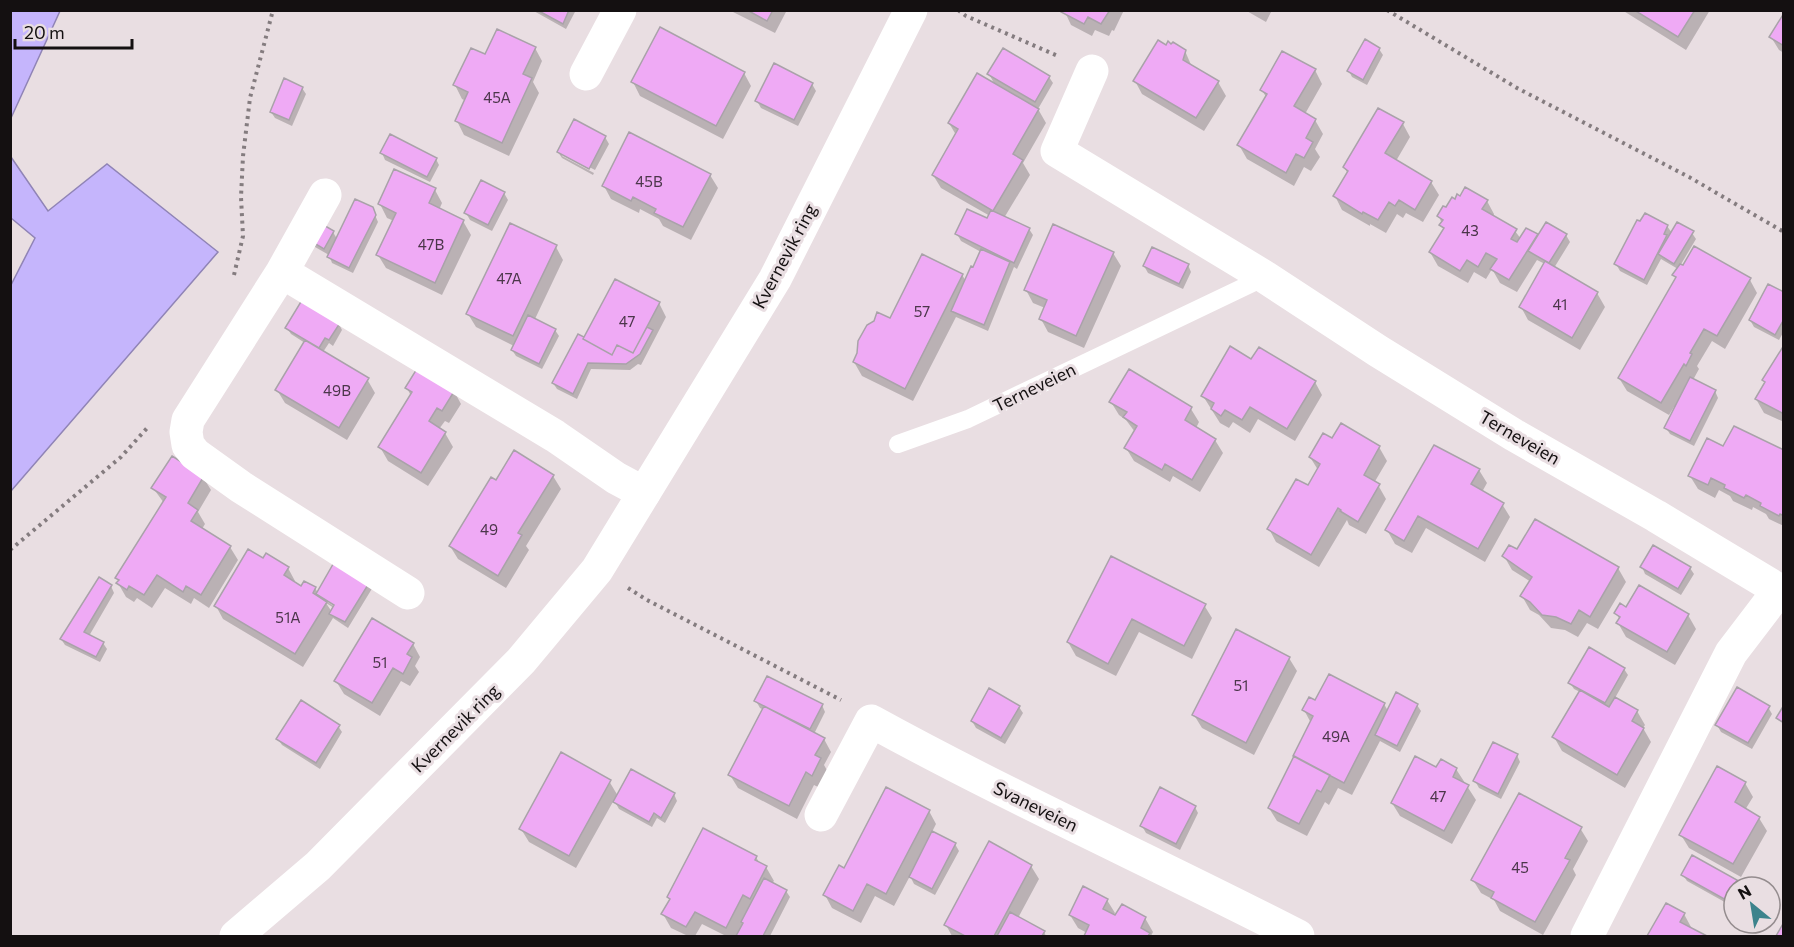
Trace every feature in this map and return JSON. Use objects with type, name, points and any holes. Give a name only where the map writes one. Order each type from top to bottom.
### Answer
[{"type":"street","points":[[585,74],[620,10]]},
{"type":"street","name":"Kvernevik ring","points":[[236,936],[318,867],[521,661],[597,570],[775,279],[911,10]]},
{"type":"street","name":"Terneveien","points":[[1092,71],[1057,151],[1265,277],[1378,351],[1514,435],[1656,516],[1781,592],[1731,653],[1587,936]]},
{"type":"street","points":[[325,195],[282,272],[188,420],[186,432],[188,445],[195,454],[241,487],[408,592]]},
{"type":"street","points":[[282,272],[555,436],[616,478],[644,493]]},
{"type":"street","points":[[821,815],[872,721]]},
{"type":"street","name":"Svaneveien","points":[[872,721],[934,755],[1298,936]]},
{"type":"lane","name":"Terneveien","points":[[898,444],[968,419],[1265,277]]},
{"type":"path","points":[[233,278],[243,236],[241,197],[243,156],[250,98],[273,10]]},
{"type":"path","points":[[958,10],[966,16],[1092,71]]},
{"type":"path","points":[[1387,10],[1517,88],[1689,177],[1784,232]]},
{"type":"path","points":[[10,550],[121,457],[150,424]]},
{"type":"path","points":[[597,570],[646,600],[848,703],[872,721]]},
{"type":"shaded area","points":[[10,11],[60,11],[11,118]]},
{"type":"shaded area","points":[[11,157],[48,211],[107,164],[218,252],[11,491],[11,285],[35,238],[11,218]]},
{"type":"building","points":[[537,10],[569,10],[563,24]]},
{"type":"building","points":[[747,10],[773,10],[767,21]]},
{"type":"building","points":[[1062,10],[1110,10],[1101,24],[1088,17],[1084,24],[1061,12]]},
{"type":"building","points":[[1634,10],[1695,10],[1678,37]]},
{"type":"building","points":[[1784,13],[1784,46],[1769,37]]},
{"type":"building","points":[[660,27],[745,72],[716,126],[631,82]]},
{"type":"building","points":[[497,29],[536,47],[523,74],[532,78],[502,143],[455,121],[468,92],[453,85],[471,48],[485,54]]},
{"type":"building","points":[[1365,39],[1380,48],[1363,80],[1347,71]]},
{"type":"building","points":[[1158,40],[1166,45],[1168,41],[1171,44],[1173,42],[1186,50],[1183,60],[1219,81],[1196,118],[1133,81]]},
{"type":"building","points":[[1003,48],[1050,76],[1035,102],[987,74]]},
{"type":"building","points":[[1282,51],[1316,69],[1294,106],[1316,119],[1306,138],[1313,142],[1304,158],[1296,154],[1286,173],[1237,145],[1267,94],[1260,90]]},
{"type":"building","points":[[774,63],[813,83],[794,120],[755,101]]},
{"type":"building","points":[[977,73],[1039,109],[1013,154],[1023,160],[993,211],[932,175],[958,129],[948,123]]},
{"type":"building","points":[[284,78],[303,87],[289,120],[270,112]]},
{"type":"building","points":[[1378,108],[1404,122],[1385,153],[1432,181],[1415,210],[1399,200],[1395,206],[1389,202],[1378,220],[1363,212],[1362,214],[1333,196],[1348,171],[1343,167]]},
{"type":"building","points":[[574,119],[606,136],[589,169],[557,152]]},
{"type":"building","points":[[629,132],[711,174],[683,227],[654,213],[656,209],[633,197],[631,201],[602,186]]},
{"type":"building","points":[[390,134],[437,158],[427,177],[380,153]]},
{"type":"building","points":[[394,169],[436,188],[429,203],[464,220],[435,283],[376,255],[396,213],[378,204]]},
{"type":"building","points":[[481,180],[505,192],[488,225],[464,213]]},
{"type":"building","points":[[1465,187],[1488,200],[1482,209],[1517,229],[1511,239],[1517,242],[1526,228],[1538,234],[1509,280],[1490,269],[1497,259],[1486,253],[1478,267],[1467,260],[1460,271],[1429,252],[1444,228],[1439,225],[1443,220],[1437,216],[1452,197],[1455,199],[1457,194],[1460,196]]},
{"type":"building","points":[[355,199],[373,207],[376,215],[349,268],[327,257]]},
{"type":"building","points":[[967,209],[987,218],[991,210],[1030,228],[1014,263],[955,234]]},
{"type":"building","points":[[1645,213],[1668,225],[1664,234],[1667,235],[1644,280],[1614,264],[1637,220],[1640,221]]},
{"type":"building","points":[[1546,222],[1567,234],[1549,263],[1528,251]]},
{"type":"building","points":[[1677,222],[1694,231],[1674,264],[1658,254]]},
{"type":"building","points":[[320,223],[334,231],[324,249],[309,240]]},
{"type":"building","points":[[510,223],[557,245],[513,336],[466,314]]},
{"type":"building","points":[[1053,224],[1114,252],[1076,336],[1039,319],[1047,300],[1024,290]]},
{"type":"building","points":[[1694,246],[1751,278],[1717,336],[1704,329],[1690,353],[1692,354],[1686,366],[1684,364],[1661,403],[1618,378],[1676,277],[1672,275],[1680,264],[1683,265]]},
{"type":"building","points":[[1152,247],[1189,264],[1179,284],[1143,266]]},
{"type":"building","points":[[981,249],[1010,262],[984,325],[951,311]]},
{"type":"building","points":[[922,254],[963,274],[905,389],[853,362],[857,353],[858,341],[867,325],[874,321],[877,312],[890,318]]},
{"type":"building","points":[[1545,261],[1598,292],[1572,338],[1519,307]]},
{"type":"building","points":[[615,279],[660,302],[633,353],[617,345],[612,355],[583,339]]},
{"type":"building","points":[[1768,284],[1784,292],[1784,319],[1775,335],[1749,320]]},
{"type":"building","points":[[302,300],[340,323],[329,340],[325,338],[319,348],[285,328]]},
{"type":"building","points":[[528,315],[556,329],[539,364],[511,350]]},
{"type":"building","points":[[647,327],[653,330],[640,354],[626,364],[588,363],[573,394],[552,383],[578,334],[612,355],[617,345],[633,353]]},
{"type":"building","points":[[305,340],[369,378],[339,428],[275,390]]},
{"type":"building","points":[[1784,345],[1784,414],[1755,399],[1765,382],[1762,380]]},
{"type":"building","points":[[1230,346],[1251,359],[1259,347],[1316,381],[1287,429],[1250,407],[1242,420],[1225,410],[1221,416],[1211,409],[1214,403],[1201,396]]},
{"type":"building","points":[[418,367],[455,390],[442,411],[437,408],[429,421],[446,432],[421,473],[378,447],[412,392],[405,388]]},
{"type":"building","points":[[1129,369],[1192,407],[1185,420],[1216,439],[1192,480],[1165,464],[1162,470],[1124,448],[1137,426],[1123,417],[1127,412],[1109,402]]},
{"type":"building","points":[[1690,377],[1716,390],[1690,441],[1664,428]]},
{"type":"building","points":[[1341,423],[1380,446],[1364,475],[1380,484],[1358,522],[1338,508],[1311,555],[1267,529],[1296,479],[1308,485],[1320,464],[1309,457],[1323,433],[1332,438]]},
{"type":"building","points":[[1734,426],[1784,450],[1784,512],[1782,515],[1779,516],[1760,506],[1761,503],[1746,495],[1744,498],[1724,488],[1725,485],[1711,478],[1708,485],[1688,476],[1707,438],[1723,446]]},
{"type":"building","points":[[1434,445],[1480,469],[1471,484],[1504,503],[1478,549],[1418,516],[1404,541],[1385,530]]},
{"type":"building","points":[[514,450],[554,475],[518,533],[522,535],[498,576],[449,546],[491,477],[496,480]]},
{"type":"building","points":[[172,456],[204,476],[188,503],[198,510],[191,521],[231,546],[201,595],[186,586],[183,592],[157,575],[144,595],[129,586],[127,590],[116,583],[119,580],[115,578],[166,497],[151,488]]},
{"type":"building","points":[[1535,519],[1619,567],[1590,617],[1579,610],[1571,624],[1556,617],[1542,615],[1530,602],[1520,596],[1532,577],[1502,556],[1509,545],[1517,549]]},
{"type":"building","points":[[1653,545],[1691,567],[1678,589],[1640,567]]},
{"type":"building","points":[[248,549],[263,558],[266,553],[289,567],[284,575],[301,586],[304,581],[316,587],[313,593],[327,602],[295,654],[214,606]]},
{"type":"building","points":[[1111,556],[1206,604],[1184,646],[1132,619],[1108,664],[1067,642]]},
{"type":"building","points":[[336,559],[371,580],[345,622],[329,614],[334,605],[316,594]]},
{"type":"building","points":[[99,577],[112,585],[84,632],[104,642],[96,657],[60,639]]},
{"type":"building","points":[[1639,585],[1689,614],[1667,652],[1616,623],[1620,617],[1614,613],[1620,603],[1626,607]]},
{"type":"building","points":[[372,618],[414,643],[407,654],[412,657],[403,674],[393,668],[372,703],[334,681]]},
{"type":"building","points":[[1236,629],[1290,657],[1246,743],[1192,715]]},
{"type":"building","points":[[1589,647],[1625,668],[1605,703],[1568,683]]},
{"type":"building","points":[[1329,674],[1385,703],[1344,783],[1293,756],[1313,716],[1302,710],[1309,697],[1315,700]]},
{"type":"building","points":[[767,676],[823,704],[810,729],[754,701]]},
{"type":"building","points":[[1737,687],[1770,706],[1748,743],[1715,725]]},
{"type":"building","points":[[989,688],[1020,706],[1001,738],[971,721]]},
{"type":"building","points":[[1580,690],[1609,707],[1615,697],[1638,710],[1632,721],[1644,728],[1617,775],[1552,737]]},
{"type":"building","points":[[1396,692],[1418,704],[1397,746],[1375,735]]},
{"type":"building","points":[[301,700],[340,725],[316,763],[276,739]]},
{"type":"building","points":[[1784,705],[1784,723],[1776,718]]},
{"type":"building","points":[[764,706],[825,738],[815,755],[821,758],[812,776],[806,772],[789,806],[728,775]]},
{"type":"building","points":[[1493,742],[1518,754],[1498,794],[1473,781]]},
{"type":"building","points":[[561,752],[611,780],[569,856],[519,829]]},
{"type":"building","points":[[1294,756],[1330,775],[1321,792],[1317,790],[1299,824],[1268,808]]},
{"type":"building","points":[[1415,756],[1436,767],[1441,759],[1457,768],[1453,777],[1469,785],[1444,831],[1391,803]]},
{"type":"building","points":[[1717,766],[1746,782],[1735,802],[1760,817],[1733,864],[1679,835]]},
{"type":"building","points":[[631,769],[675,793],[661,818],[654,813],[649,822],[613,802]]},
{"type":"building","points":[[886,787],[930,810],[886,894],[867,884],[853,911],[823,895],[839,865],[844,868]]},
{"type":"building","points":[[1160,787],[1196,806],[1176,844],[1140,826]]},
{"type":"building","points":[[1519,793],[1582,827],[1565,858],[1570,860],[1535,922],[1491,898],[1494,892],[1471,880]]},
{"type":"building","points":[[703,828],[757,856],[755,860],[767,866],[750,899],[743,895],[726,928],[695,912],[686,927],[661,914],[670,899],[667,897]]},
{"type":"building","points":[[932,831],[956,843],[932,889],[909,877]]},
{"type":"building","points":[[989,841],[1032,865],[994,936],[965,936],[944,925]]},
{"type":"building","points":[[1692,855],[1728,875],[1722,875],[1722,898],[1681,875]]},
{"type":"building","points":[[764,878],[787,890],[763,936],[736,936],[743,923],[741,922]]},
{"type":"building","points":[[1083,886],[1108,899],[1103,909],[1115,915],[1122,904],[1146,917],[1141,928],[1150,933],[1148,936],[1084,936],[1089,925],[1069,915]]},
{"type":"building","points":[[1666,903],[1685,913],[1680,922],[1707,936],[1647,936]]},
{"type":"building","points":[[1010,912],[1045,931],[1042,936],[997,936]]},
{"type":"building","points":[[1784,922],[1784,936],[1776,936],[1782,935]]}]
